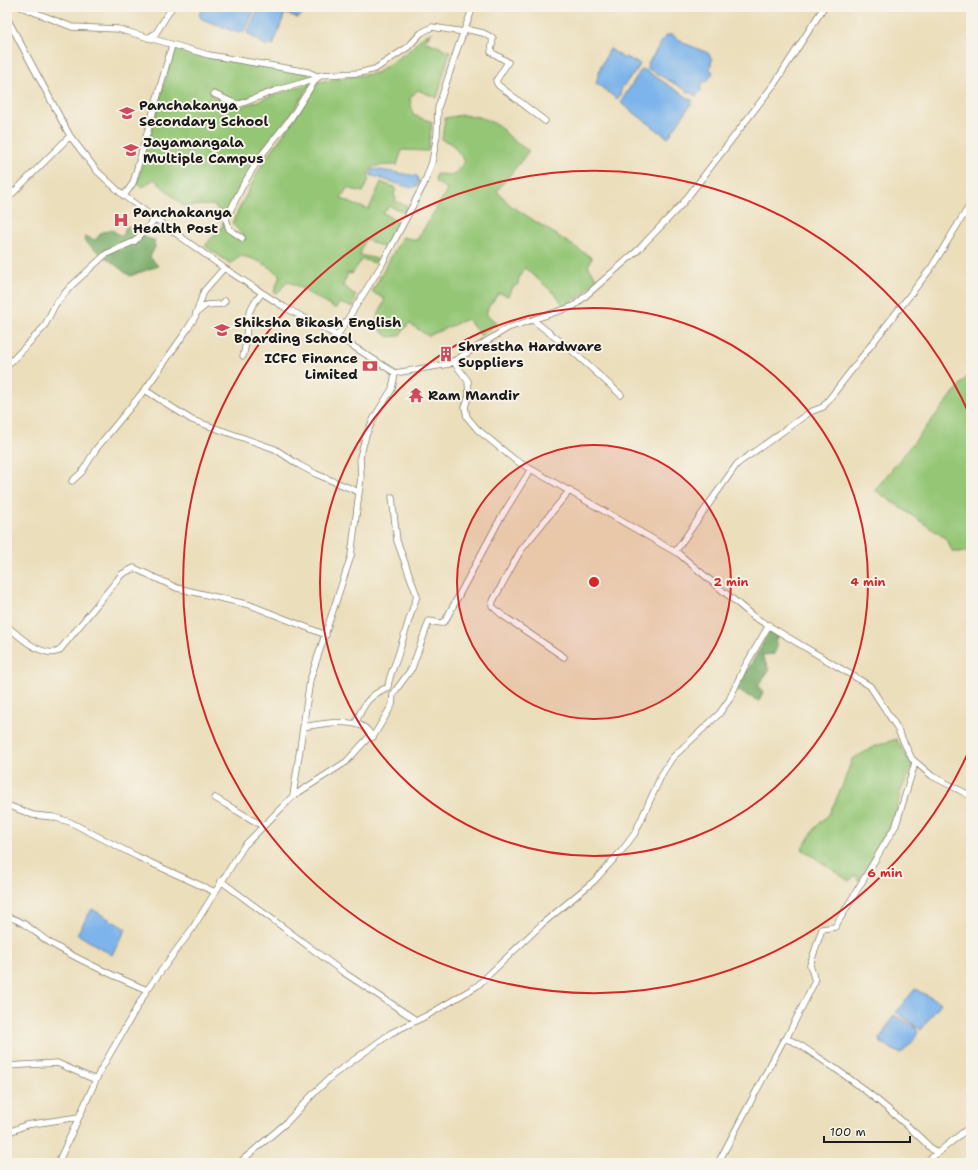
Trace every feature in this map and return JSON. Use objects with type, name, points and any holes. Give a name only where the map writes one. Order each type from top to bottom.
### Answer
[{"type":"street","points":[[20,7],[72,27],[118,29],[209,55],[308,72],[318,78]]},
{"type":"street","points":[[148,38],[156,33],[172,7]]},
{"type":"street","points":[[337,336],[381,266],[424,184],[434,149],[438,108],[464,30],[473,8],[466,7]]},
{"type":"street","points":[[7,18],[70,136],[97,171],[124,196],[224,268],[262,293],[337,336],[395,373],[449,364],[508,328],[574,306],[637,251],[683,203],[775,83],[824,7]]},
{"type":"street","points":[[214,94],[234,103],[240,104],[274,91],[318,78],[375,70],[408,47],[421,33],[432,27],[483,33],[493,38],[492,52],[508,62],[496,81],[498,85],[544,121]]},
{"type":"street","points":[[124,196],[133,183],[172,45]]},
{"type":"street","points":[[242,238],[229,229],[226,219],[260,157],[291,118],[318,78]]},
{"type":"street","points":[[7,200],[70,136]]},
{"type":"street","points":[[675,552],[737,464],[810,412],[823,408],[931,268],[971,203]]},
{"type":"street","points":[[7,366],[44,327],[55,305],[74,283],[106,254],[135,241],[156,218]]},
{"type":"street","points":[[72,481],[82,472],[96,449],[145,390],[188,330],[196,314],[204,291],[224,268]]},
{"type":"street","points":[[243,356],[247,343],[247,318],[251,307],[262,293]]},
{"type":"street","points":[[196,314],[206,305],[222,304],[224,301]]},
{"type":"street","points":[[533,320],[570,349],[621,395]]},
{"type":"street","points":[[453,361],[468,381],[469,395],[465,407],[467,418],[477,429],[515,460],[570,490],[675,552],[754,617],[870,686],[896,726],[902,742],[915,763],[932,776],[971,796]]},
{"type":"street","points":[[293,796],[310,680],[351,556],[362,477],[360,456],[366,435],[377,412],[392,389],[395,373]]},
{"type":"street","points":[[145,390],[192,420],[275,449],[310,471],[360,492]]},
{"type":"street","points":[[58,1163],[96,1080],[146,990],[192,929],[244,846],[293,796],[346,762],[368,738],[373,737],[392,705],[393,694],[412,668],[429,621],[442,623],[445,621],[494,531],[531,469]]},
{"type":"street","points":[[564,657],[492,606],[493,601],[521,550],[570,490]]},
{"type":"street","points":[[355,724],[366,701],[375,693],[388,687],[389,676],[395,665],[403,633],[418,596],[397,541],[392,497]]},
{"type":"street","points":[[7,626],[43,651],[52,654],[59,651],[122,574],[134,568],[177,588],[250,605],[326,635]]},
{"type":"street","points":[[240,1163],[286,1123],[333,1075],[386,1037],[477,986],[542,924],[594,881],[635,832],[659,779],[672,758],[719,714],[729,700],[744,668],[769,625]]},
{"type":"street","points":[[303,727],[341,723],[355,724],[364,726],[373,737]]},
{"type":"street","points":[[718,1163],[786,1039],[815,981],[810,965],[822,929],[835,927],[896,825],[915,763]]},
{"type":"street","points":[[215,798],[263,826]]},
{"type":"street","points":[[7,805],[33,815],[53,817],[70,822],[138,857],[215,892]]},
{"type":"street","points":[[221,881],[337,967],[416,1020]]},
{"type":"street","points":[[7,917],[13,918],[41,935],[50,943],[104,972],[146,990]]},
{"type":"street","points":[[786,1039],[803,1047],[856,1082],[909,1127],[936,1153]]},
{"type":"street","points":[[7,1066],[57,1064],[96,1080]]},
{"type":"street","points":[[7,1134],[26,1125],[79,1116]]},
{"type":"street","points":[[925,1163],[971,1126]]},
{"type":"green space","points":[[433,32],[424,41],[450,51],[437,98],[418,90],[410,98],[413,115],[432,122],[428,151],[402,150],[397,165],[374,166],[368,174],[369,180],[363,192],[347,188],[341,198],[355,205],[369,209],[381,182],[396,188],[394,195],[396,198],[395,201],[407,206],[405,212],[389,206],[383,213],[398,222],[383,247],[365,239],[360,255],[377,259],[375,263],[362,259],[352,274],[348,273],[343,285],[356,296],[353,307],[339,303],[336,309],[288,281],[277,294],[274,292],[280,276],[266,265],[256,260],[240,256],[231,264],[205,246],[223,225],[224,215],[213,205],[183,206],[154,179],[143,187],[137,184],[174,48],[205,57],[307,73],[315,77],[238,102],[214,92],[210,94],[235,109],[312,82],[290,116],[259,155],[225,217],[227,231],[241,242],[246,239],[232,223],[262,164],[291,124],[318,82],[376,73],[407,52],[422,37]]},
{"type":"green space","points":[[462,115],[479,117],[498,125],[515,142],[529,151],[497,191],[510,205],[592,258],[588,266],[597,279],[581,296],[564,306],[556,295],[525,268],[519,277],[518,284],[511,289],[508,296],[499,293],[489,306],[486,314],[497,323],[481,336],[467,319],[428,336],[409,323],[399,336],[389,337],[374,325],[385,299],[372,292],[402,237],[417,240],[448,189],[435,182],[436,174],[454,175],[465,161],[451,143],[442,140],[445,118]]},
{"type":"green space","points":[[126,226],[138,229],[146,238],[154,240],[155,247],[150,257],[158,266],[130,276],[84,241],[85,236],[95,240],[103,231],[106,232],[111,229],[121,236],[124,234]]},
{"type":"green space","points":[[971,372],[971,552],[953,552],[945,538],[875,490]]},
{"type":"green space","points":[[770,631],[779,637],[775,639],[777,647],[774,654],[762,655],[769,670],[758,686],[763,692],[759,701],[736,690]]},
{"type":"green space","points":[[896,739],[913,766],[901,790],[895,818],[876,854],[859,881],[856,875],[849,881],[802,849],[815,828],[829,814],[842,787],[852,759],[876,746]]},
{"type":"water","points":[[203,7],[256,7],[245,31],[238,33],[202,19],[199,15]]},
{"type":"water","points":[[259,7],[287,7],[273,46],[265,45],[247,33]]},
{"type":"water","points":[[288,7],[305,7],[303,14],[298,18],[286,14]]},
{"type":"water","points":[[666,35],[672,35],[686,44],[708,53],[712,59],[710,69],[713,72],[707,82],[704,81],[701,91],[696,96],[647,68],[647,65]]},
{"type":"water","points":[[610,49],[623,59],[625,57],[640,64],[622,88],[620,96],[617,99],[596,83],[601,66]]},
{"type":"water","points":[[641,70],[645,70],[693,101],[668,138],[622,104],[622,100]]},
{"type":"water","points":[[374,169],[417,176],[419,182],[417,186],[411,188],[370,175]]},
{"type":"water","points":[[92,909],[126,929],[112,955],[77,934]]},
{"type":"water","points":[[915,989],[941,1003],[921,1030],[896,1012]]},
{"type":"water","points":[[894,1015],[915,1027],[918,1032],[914,1040],[901,1054],[881,1043],[880,1039]]},
{"type":"place","name":"Panchakanya Secondary School","points":[[127,113]]},
{"type":"place","name":"Jayamangala Multiple Campus","points":[[131,150]]},
{"type":"place","name":"Panchakanya Health Post","points":[[121,220]]},
{"type":"place","name":"Shiksha Bikash English Boarding School","points":[[222,330]]},
{"type":"place","name":"Shrestha Hardware Suppliers","points":[[446,354]]},
{"type":"place","name":"ICFC Finance Limited","points":[[370,366]]},
{"type":"place","name":"Ram Mandir","points":[[416,395]]}]
